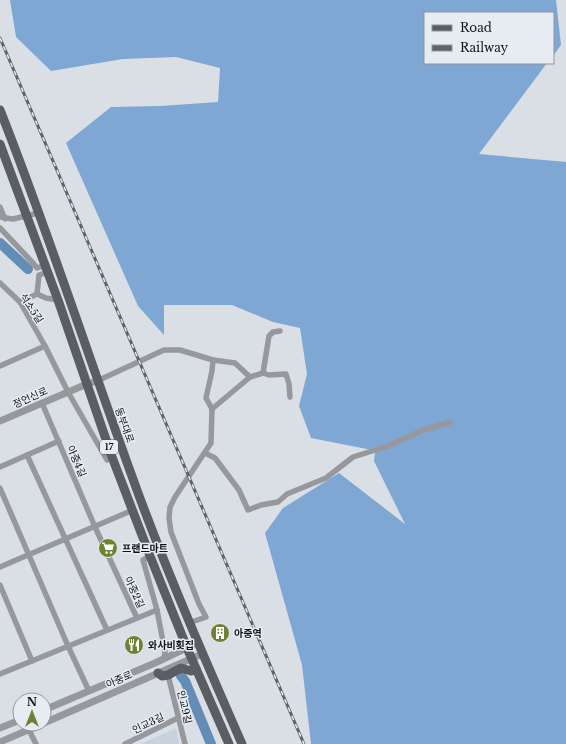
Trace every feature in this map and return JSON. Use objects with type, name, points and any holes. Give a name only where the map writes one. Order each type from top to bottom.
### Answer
[{"type":"main road","name":"동부대로","points":[[0,110],[142,503],[197,644],[242,744]]},
{"type":"main road","name":"17","points":[[0,144],[26,217],[42,270],[58,300],[112,457],[187,648],[229,744]]},
{"type":"main road","points":[[158,672],[162,676],[168,675],[181,668],[191,671],[196,669]]},
{"type":"street","points":[[0,207],[3,218],[13,219],[38,213]]},
{"type":"street","points":[[0,228],[33,263],[42,270],[37,294]]},
{"type":"street","name":"석소5길","points":[[1,284],[20,302],[45,346],[68,392],[107,460],[112,457]]},
{"type":"street","points":[[20,302],[37,294],[46,298],[58,300]]},
{"type":"street","points":[[264,373],[269,336],[273,332],[280,331]]},
{"type":"street","points":[[0,365],[45,346]]},
{"type":"street","points":[[97,380],[164,350],[180,350],[213,360],[235,364],[250,377]]},
{"type":"street","points":[[189,623],[206,617],[199,604],[171,532],[169,518],[170,507],[174,497],[211,443],[212,409],[206,398],[213,360]]},
{"type":"street","points":[[212,409],[250,377],[264,373],[269,375],[286,374],[290,384],[290,396]]},
{"type":"street","name":"정언신로","points":[[0,422],[97,380]]},
{"type":"street","name":"아중4길","points":[[42,403],[116,573]]},
{"type":"street","points":[[204,453],[215,458],[239,490],[248,510],[260,505],[278,502],[287,494],[326,478],[353,457],[388,446],[422,431],[450,422]]},
{"type":"street","points":[[0,467],[58,442]]},
{"type":"street","points":[[27,455],[107,630]]},
{"type":"street","points":[[0,488],[89,691]]},
{"type":"street","points":[[0,568],[133,510]]},
{"type":"street","points":[[150,556],[143,560],[157,610],[165,652],[164,658]]},
{"type":"street","name":"아중2길","points":[[116,573],[137,618]]},
{"type":"street","points":[[0,585],[32,661]]},
{"type":"street","name":"아중2길","points":[[0,674],[157,610]]},
{"type":"street","name":"아중로","points":[[52,707],[197,644]]},
{"type":"street","name":"아중로","points":[[52,720],[158,672],[202,654]]},
{"type":"street","name":"인교9길","points":[[168,675],[185,744]]},
{"type":"street","name":"인교3길","points":[[125,744],[178,718]]},
{"type":"street","points":[[0,728],[12,723]]},
{"type":"street","name":"아중로","points":[[0,742],[24,732]]},
{"type":"street","points":[[30,732],[36,744]]},
{"type":"shaded area","points":[[10,0],[556,0],[561,45],[554,55],[554,12],[424,12],[424,64],[546,64],[479,154],[566,162],[566,744],[311,744],[302,665],[265,533],[283,508],[339,473],[405,524],[374,461],[375,452],[367,449],[311,438],[299,406],[307,374],[300,328],[273,322],[232,305],[164,305],[164,335],[138,306],[66,143],[111,107],[160,106],[218,102],[220,68],[176,57],[123,59],[51,71],[16,37]]},
{"type":"shaded area","points":[[176,728],[179,744],[141,744]]},
{"type":"waterway","points":[[0,243],[28,269]]},
{"type":"waterway","points":[[181,676],[185,681],[211,744]]},
{"type":"railway","points":[[0,38],[304,744]]},
{"type":"place","name":"프랜드마트","points":[[108,548]]},
{"type":"place","name":"아중역","points":[[220,633]]},
{"type":"place","name":"와사비횟집","points":[[134,645]]}]
